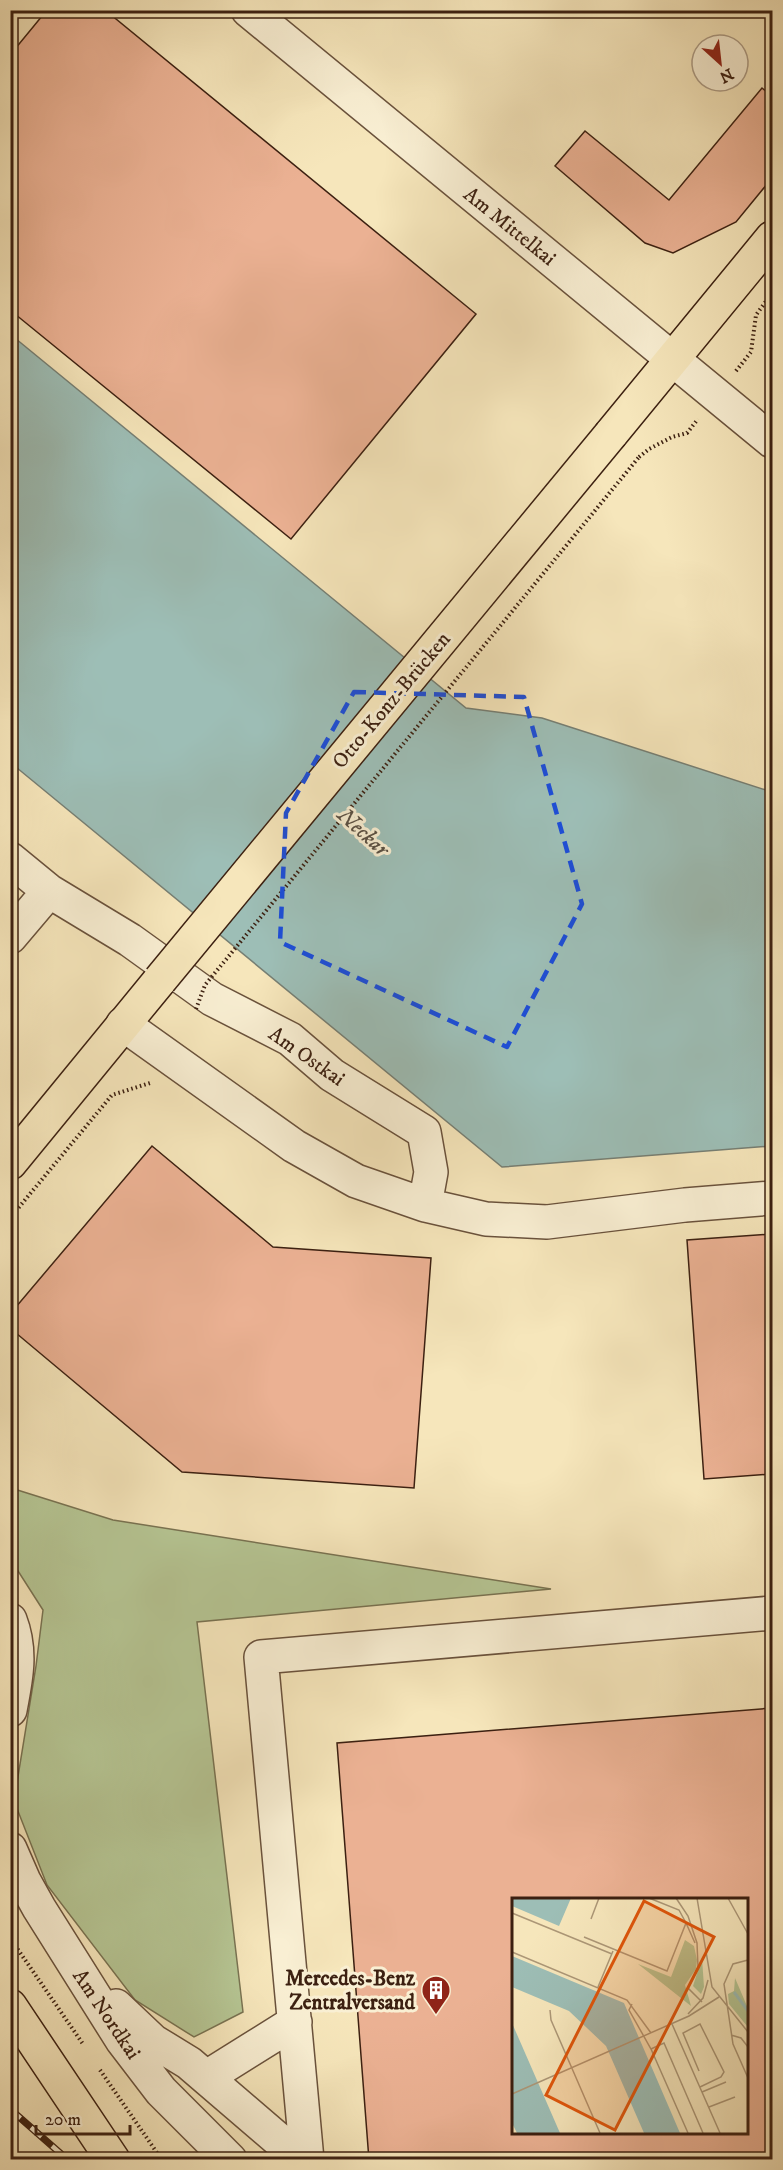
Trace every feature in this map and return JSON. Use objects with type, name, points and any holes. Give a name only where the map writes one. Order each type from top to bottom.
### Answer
[{"type":"main road","name":"Otto-Konz-Brücken","points":[[10,1163],[772,238]]},
{"type":"main road","points":[[10,2006],[112,2160]]},
{"type":"street","name":"Am Mittelkai","points":[[248,10],[772,441]]},
{"type":"street","name":"Am Ostkai","points":[[10,859],[49,891],[130,940],[212,999],[290,1039],[332,1075],[424,1132],[431,1172],[425,1205]]},
{"type":"street","points":[[10,937],[49,891]]},
{"type":"street","points":[[123,1024],[294,1146],[356,1181],[425,1205],[486,1219],[547,1222],[685,1205],[772,1198]]},
{"type":"street","points":[[307,2160],[261,1657],[772,1613]]},
{"type":"street","points":[[10,1620],[18,1648],[18,1667],[10,1710]]},
{"type":"street","name":"Am Nordkai","points":[[10,1850],[39,1908],[123,2040],[161,2091],[230,2160]]},
{"type":"street","points":[[78,1970],[153,2041],[207,2077],[302,2160]]},
{"type":"street","points":[[207,2077],[295,2022]]},
{"type":"path","points":[[197,1017],[196,1009],[205,985],[639,457]]},
{"type":"path","points":[[10,1218],[112,1095],[149,1084],[171,1058]]},
{"type":"highlighted area","points":[[354,692],[524,697],[582,904],[507,1047],[280,942],[286,813]]},
{"type":"green space","points":[[11,1488],[113,1520],[551,1589],[197,1622],[243,2012],[194,2037],[135,2000],[47,1885],[14,1801],[43,1610],[11,1560]]},
{"type":"water","name":"Neckar","points":[[10,334],[466,708],[542,718],[772,792],[772,1146],[502,1167],[11,763]]},
{"type":"building","points":[[47,10],[105,10],[476,314],[291,539],[10,310],[10,55]]},
{"type":"building","points":[[762,88],[772,96],[772,178],[736,222],[673,253],[645,243],[555,166],[585,131],[669,200]]},
{"type":"building","points":[[152,1146],[273,1247],[431,1258],[414,1488],[182,1472],[10,1328],[10,1314]]},
{"type":"building","points":[[771,1234],[772,1474],[704,1479],[687,1240]]},
{"type":"building","name":"Mercedes-Benz Zentralversand","points":[[772,1708],[772,2160],[369,2160],[337,1743]]},
{"type":"railway","points":[[10,2109],[68,2160]]},
{"type":"place","name":"Mercedes-Benz Zentralversand","points":[[436,2016]]}]
